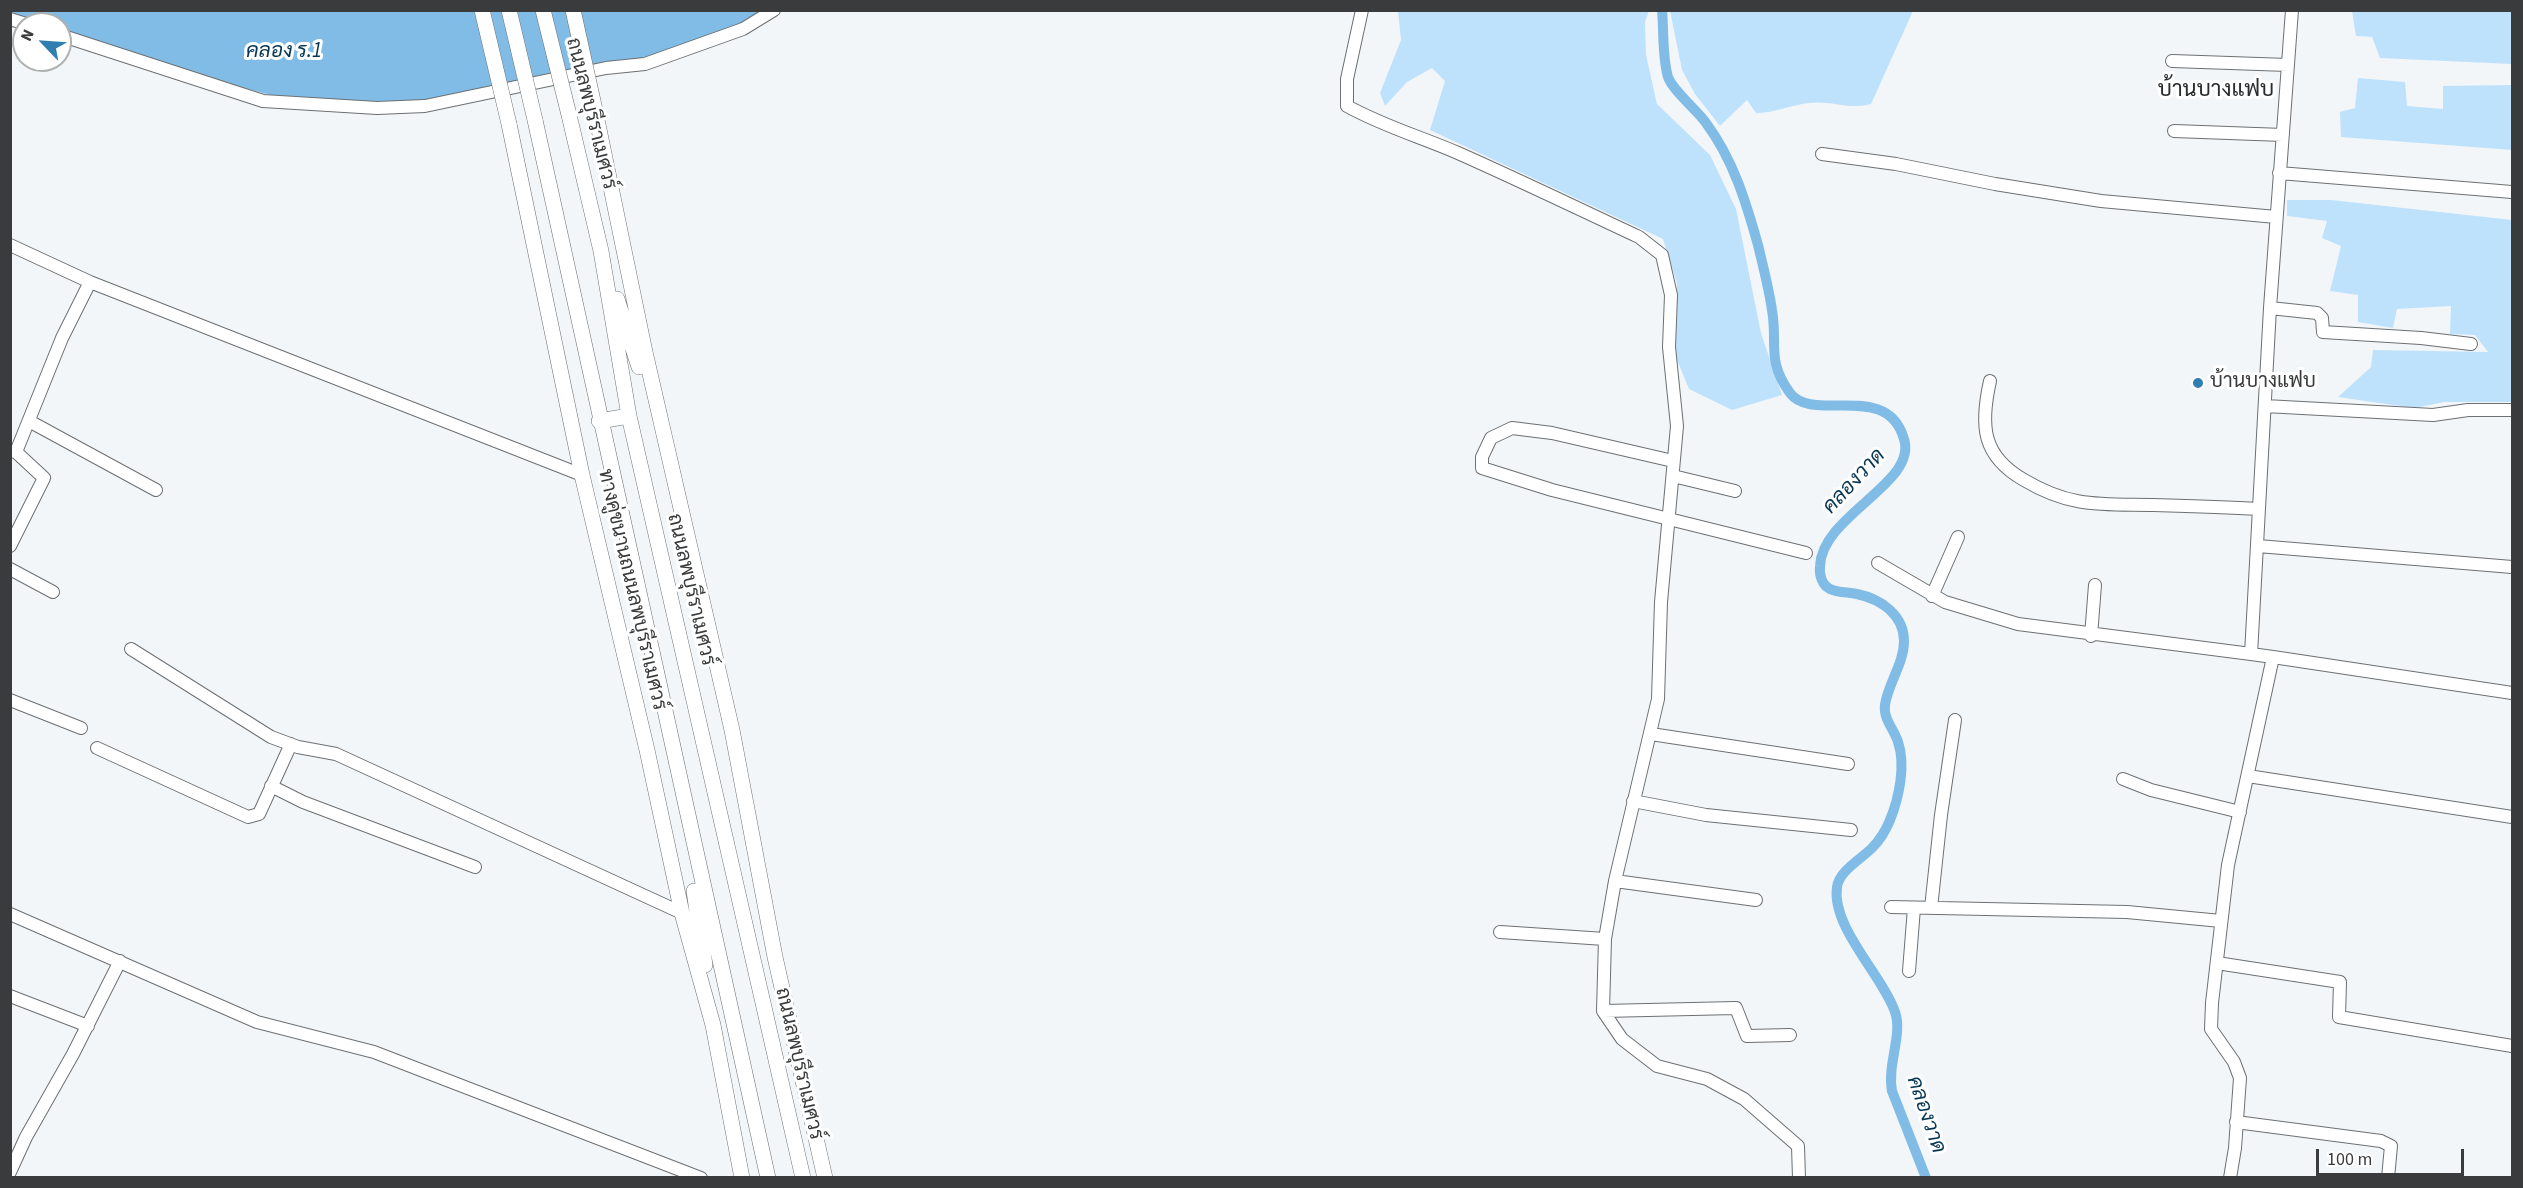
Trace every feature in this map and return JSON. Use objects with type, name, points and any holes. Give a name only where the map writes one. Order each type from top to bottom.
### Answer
[{"type":"main road","name":"ทางคู่ขนานถนนลพบุรีราเมศวร์","points":[[482,10],[509,124],[582,475],[647,750],[682,913],[713,1024],[742,1178]]},
{"type":"main road","points":[[509,10],[768,1178]]},
{"type":"main road","name":"ถนนลพบุรีราเมศวร์","points":[[543,10],[602,250],[629,416],[802,1178]]},
{"type":"main road","points":[[573,10],[668,454],[732,730],[775,957],[825,1176]]},
{"type":"main road","points":[[602,250],[668,454]]},
{"type":"main road","points":[[599,421],[629,416]]},
{"type":"main road","points":[[680,785],[713,1024]]},
{"type":"street","points":[[72,39],[263,101],[377,108],[425,105],[606,68],[645,64],[743,29],[774,10]]},
{"type":"street","points":[[1362,10],[1347,79],[1347,106],[1374,121],[1476,161],[1628,232],[1662,255],[1671,296],[1669,347],[1677,426],[1661,602],[1658,699],[1615,881],[1605,939],[1603,1011],[1622,1039],[1657,1066],[1707,1079],[1753,1107],[1798,1146],[1799,1178]]},
{"type":"street","points":[[2251,654],[2270,308],[2292,10]]},
{"type":"street","points":[[2172,61],[2288,65]]},
{"type":"street","points":[[2174,131],[2283,135]]},
{"type":"street","points":[[1822,154],[1896,164],[1995,184],[2101,201],[2276,217]]},
{"type":"street","points":[[2279,173],[2512,192]]},
{"type":"street","points":[[10,245],[90,282],[582,475]]},
{"type":"street","points":[[10,546],[44,478],[13,452],[29,421],[62,338],[90,282]]},
{"type":"street","points":[[2270,308],[2317,313],[2322,318],[2323,332],[2421,338],[2471,344]]},
{"type":"street","points":[[1990,381],[1985,418],[1992,450],[2006,468],[2048,494],[2090,503],[2259,508]]},
{"type":"street","points":[[2265,406],[2433,415],[2468,410],[2512,410]]},
{"type":"street","points":[[29,421],[156,490]]},
{"type":"street","points":[[1673,462],[1587,441],[1512,428],[1491,438],[1482,457],[1482,468],[1552,490],[1806,553]]},
{"type":"street","points":[[1672,476],[1735,491]]},
{"type":"street","points":[[1932,596],[1958,537]]},
{"type":"street","points":[[2258,546],[2512,567]]},
{"type":"street","points":[[1878,562],[1932,596],[1998,620],[2091,636],[2251,654],[2512,693]]},
{"type":"street","points":[[10,569],[53,592]]},
{"type":"street","points":[[2091,636],[2095,585]]},
{"type":"street","points":[[131,649],[271,737],[336,754],[682,913]]},
{"type":"street","points":[[2230,1178],[2240,1078],[2234,1062],[2211,1029],[2228,865],[2273,657]]},
{"type":"street","points":[[10,700],[81,728]]},
{"type":"street","points":[[1931,908],[1941,815],[1955,720]]},
{"type":"street","points":[[1651,734],[1848,764]]},
{"type":"street","points":[[97,748],[248,817],[259,814],[291,744]]},
{"type":"street","points":[[2248,776],[2512,817]]},
{"type":"street","points":[[2123,779],[2151,790],[2240,812]]},
{"type":"street","points":[[271,786],[303,802],[475,867]]},
{"type":"street","points":[[1633,801],[1706,814],[1851,830]]},
{"type":"street","points":[[1615,881],[1756,900]]},
{"type":"street","points":[[1891,907],[2127,912],[2221,921]]},
{"type":"street","points":[[1909,971],[1914,908]]},
{"type":"street","points":[[10,914],[256,1022],[374,1052],[701,1178]]},
{"type":"street","points":[[1500,932],[1605,939]]},
{"type":"street","points":[[10,1172],[26,1137],[120,961]]},
{"type":"street","points":[[2217,963],[2340,982],[2339,1017],[2512,1046]]},
{"type":"street","points":[[10,996],[87,1026]]},
{"type":"street","points":[[1603,1011],[1736,1008],[1747,1036],[1790,1035]]},
{"type":"street","points":[[2236,1122],[2387,1143],[2391,1146],[2388,1178]]},
{"type":"shaded area","points":[[1670,10],[1913,11],[1871,104],[1855,106],[1809,103],[1756,113],[1747,100],[1720,126],[1695,94],[1682,70]]},
{"type":"shaded area","points":[[1398,11],[1649,11],[1645,22],[1646,55],[1657,104],[1710,155],[1736,209],[1761,333],[1782,395],[1732,410],[1689,389],[1675,355],[1677,283],[1663,239],[1430,130],[1445,81],[1432,68],[1407,82],[1385,106],[1380,93],[1401,40]]},
{"type":"shaded area","points":[[2352,11],[2512,11],[2512,64],[2380,58],[2372,37],[2356,36]]},
{"type":"shaded area","points":[[2358,78],[2405,82],[2407,106],[2443,109],[2443,86],[2512,85],[2512,150],[2341,137],[2340,112],[2355,108]]},
{"type":"shaded area","points":[[2287,200],[2331,200],[2512,220],[2512,402],[2445,402],[2414,408],[2338,397],[2371,367],[2373,350],[2488,352],[2475,335],[2450,334],[2451,306],[2397,309],[2393,328],[2358,322],[2358,295],[2330,291],[2341,246],[2322,238],[2327,221],[2287,216]]},
{"type":"water","name":"คลอง ร.1","points":[[11,10],[767,11],[741,26],[649,60],[425,103],[378,106],[278,97],[214,80],[72,34],[72,12],[12,12],[11,14]]},
{"type":"waterway","name":"คลองวาด","points":[[1662,10],[1664,53],[1668,77],[1702,118],[1724,151],[1749,213],[1774,322],[1775,361],[1783,381],[1790,393],[1801,401],[1815,405],[1867,407],[1882,411],[1895,421],[1904,439],[1904,455],[1897,470],[1836,531],[1825,548],[1820,569],[1827,587],[1836,591],[1866,596],[1882,604],[1895,616],[1903,632],[1901,658],[1885,705],[1886,715],[1900,751],[1901,771],[1896,802],[1880,838],[1839,881],[1837,902],[1850,935],[1889,998],[1895,1012],[1897,1030],[1891,1070],[1892,1091],[1926,1178]]},
{"type":"place","name":"บ้านบางแฟบ","points":[[2198,383]]},
{"type":"district","name":"บ้านบางแฟบ","points":[[2216,91]]}]
